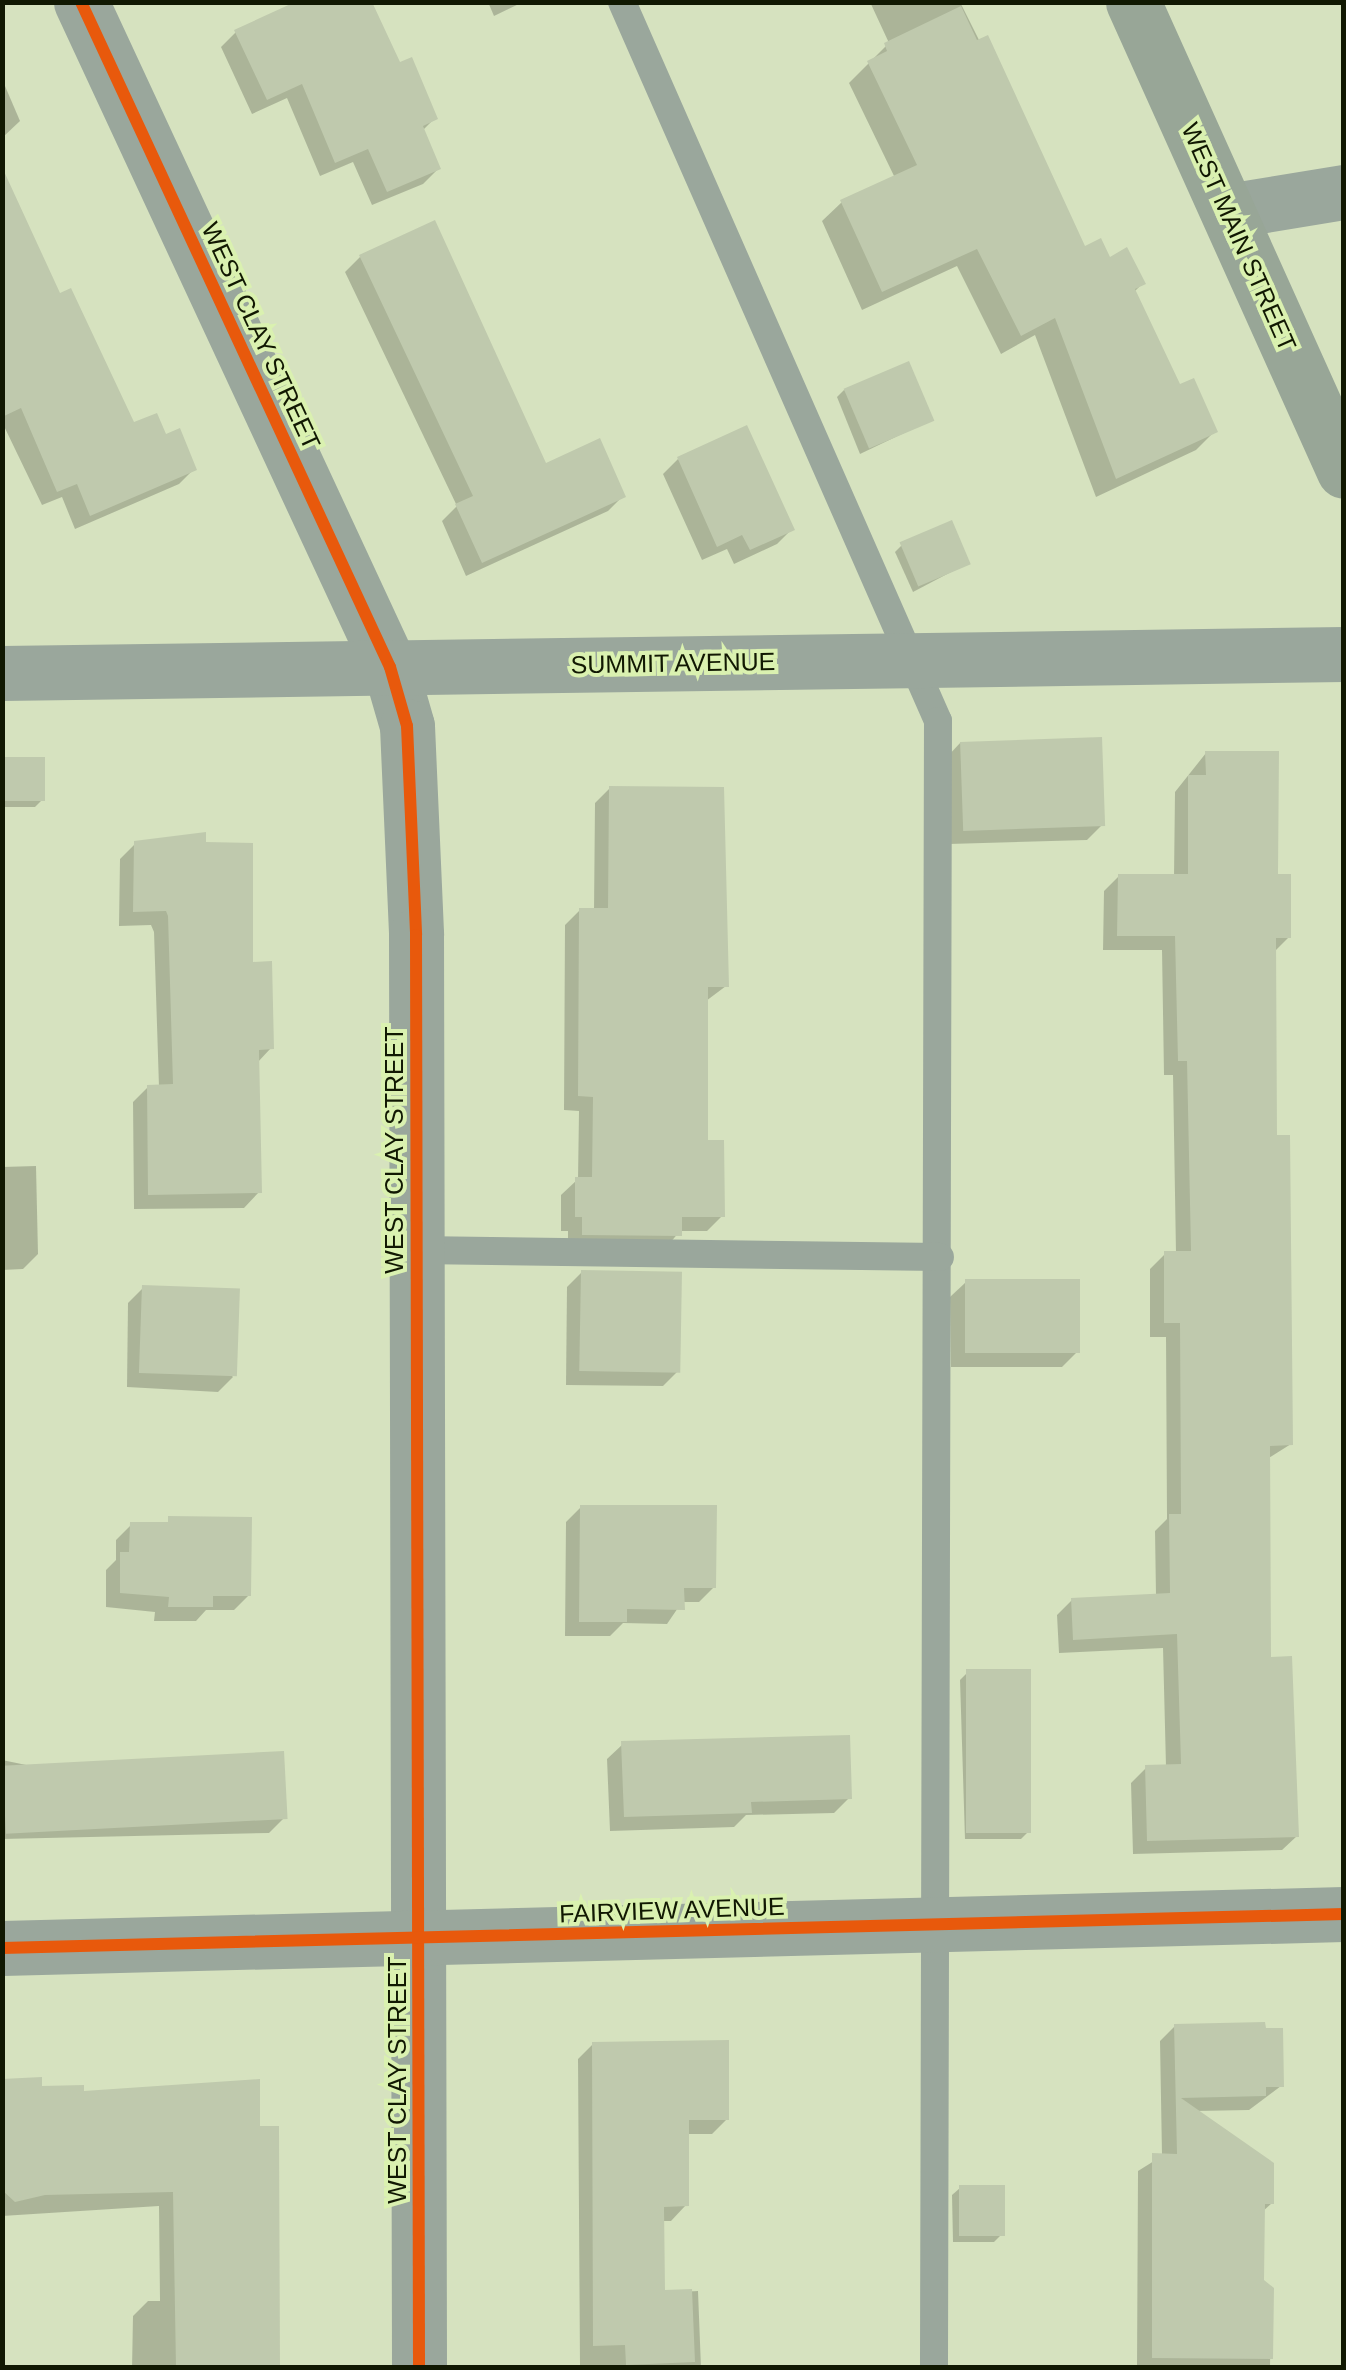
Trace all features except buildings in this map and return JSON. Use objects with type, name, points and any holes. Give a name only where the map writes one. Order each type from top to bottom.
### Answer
[{"type":"main road","name":"WEST MAIN STREET","points":[[1133,2],[1344,471]]},
{"type":"street","name":"WEST CLAY STREET","points":[[81,2],[390,667],[407,726],[416,934],[420,2368]]},
{"type":"street","points":[[1228,212],[1344,192]]},
{"type":"street","name":"SUMMIT AVENUE","points":[[2,674],[1344,654]]},
{"type":"street","name":"FAIRVIEW AVENUE","points":[[2,1948],[1344,1914]]},
{"type":"lane","points":[[622,2],[938,721],[940,1257],[934,2368]]},
{"type":"lane","points":[[417,1250],[940,1257]]},
{"type":"cycle path","points":[[81,2],[390,667],[407,726],[416,935],[419,2368]]},
{"type":"cycle path","points":[[2,1948],[1344,1914]]}]
